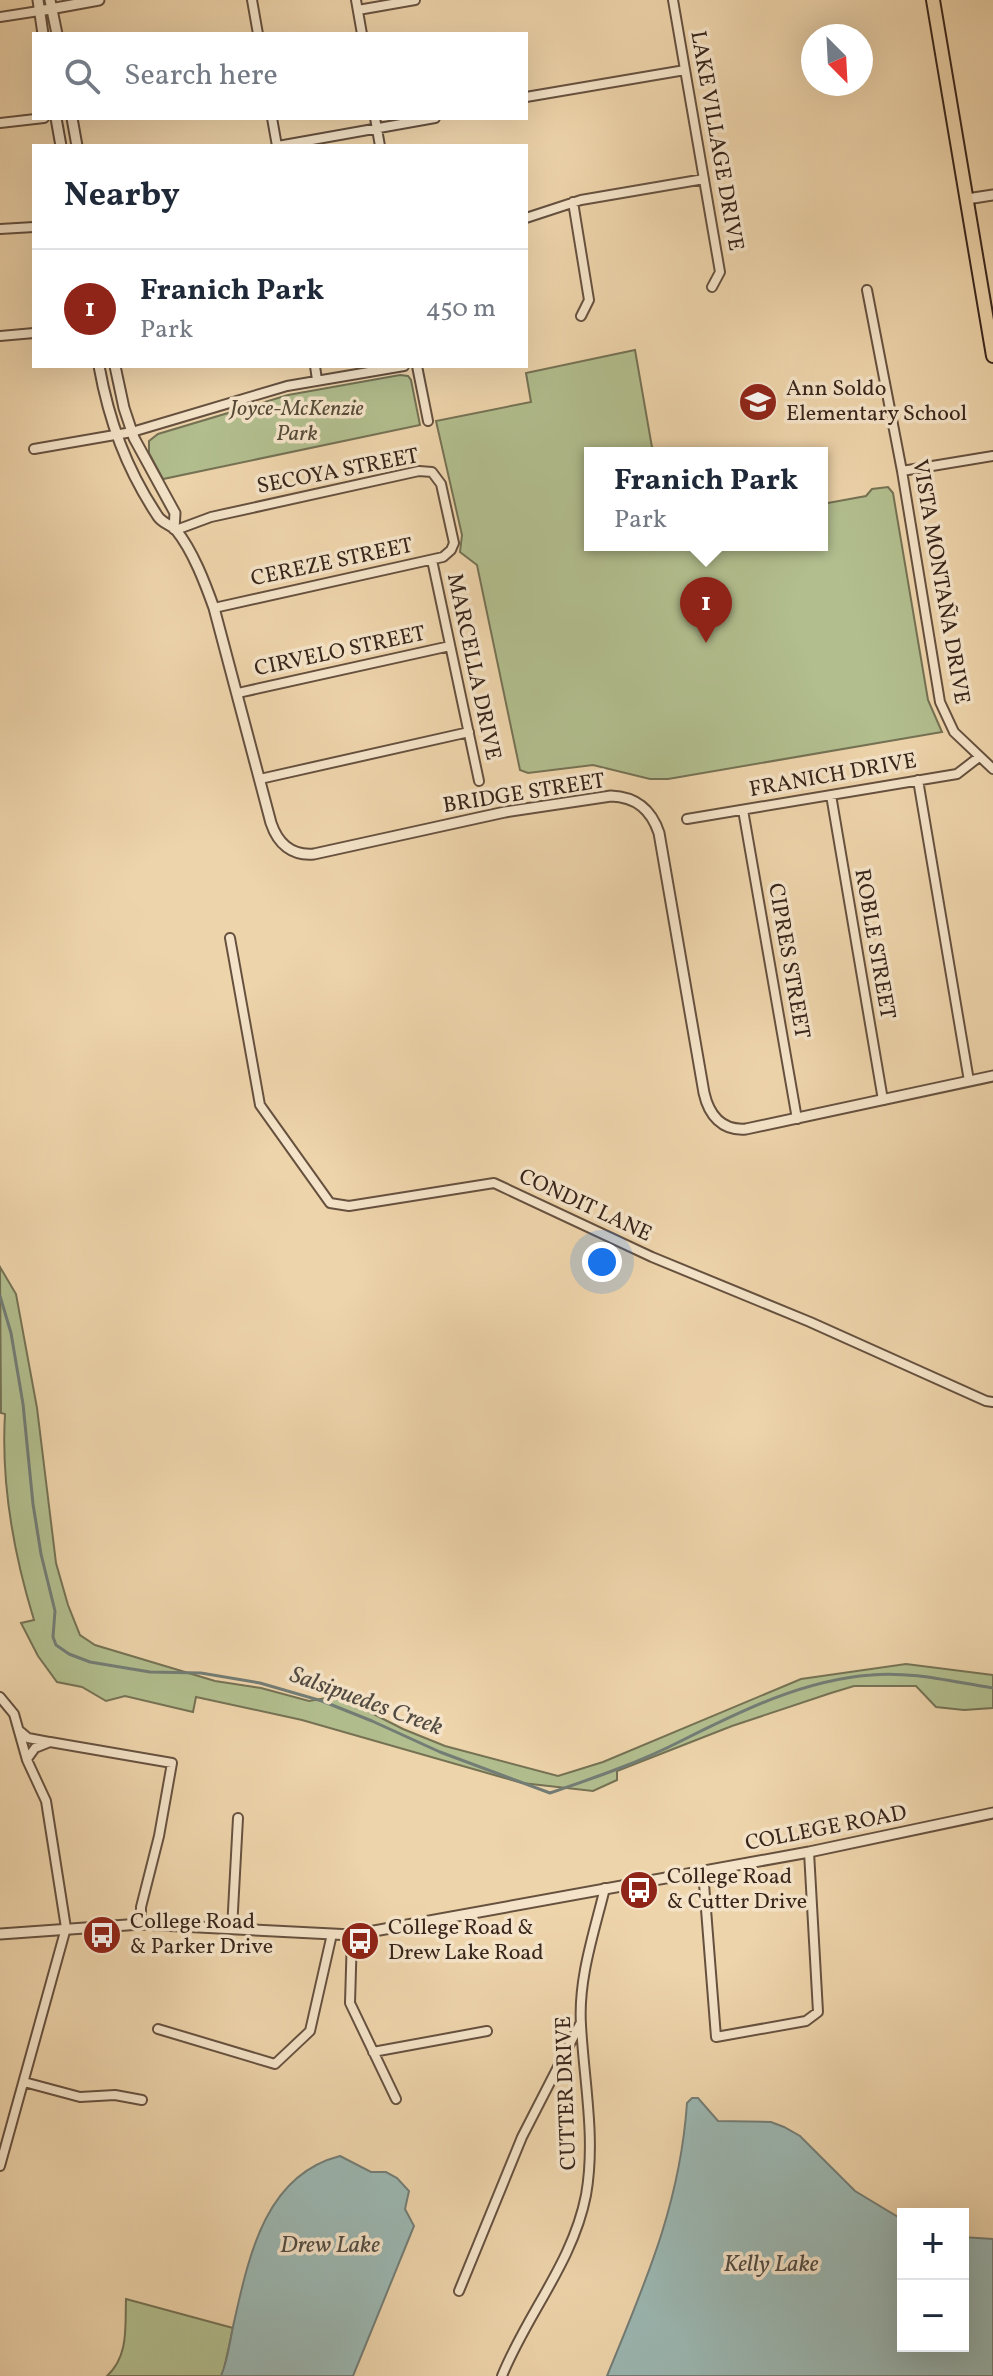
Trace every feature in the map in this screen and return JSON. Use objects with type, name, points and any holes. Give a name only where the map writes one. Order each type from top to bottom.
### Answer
[{"type":"main road","points":[[933,0],[993,354]]},
{"type":"street","points":[[0,17],[38,5],[99,0]]},
{"type":"street","points":[[252,0],[258,32]]},
{"type":"street","points":[[362,32],[357,5],[415,0]]},
{"type":"street","name":"LAKE VILLAGE DRIVE","points":[[673,0],[720,272],[712,287]]},
{"type":"street","points":[[51,4],[57,32]]},
{"type":"street","points":[[38,5],[43,32]]},
{"type":"street","points":[[528,97],[685,70]]},
{"type":"street","points":[[0,123],[32,119]]},
{"type":"street","points":[[56,120],[61,144]]},
{"type":"street","points":[[72,120],[77,144]]},
{"type":"street","points":[[272,120],[278,144]]},
{"type":"street","points":[[375,120],[380,144]]},
{"type":"street","points":[[290,144],[424,120]]},
{"type":"street","points":[[528,217],[573,202],[704,179]]},
{"type":"street","points":[[967,199],[993,195]]},
{"type":"street","points":[[573,202],[589,300],[581,316]]},
{"type":"street","points":[[0,229],[32,227]]},
{"type":"street","name":"VISTA MONTAÑA DRIVE","points":[[867,290],[902,471],[941,708],[954,732],[993,769]]},
{"type":"street","points":[[0,336],[32,333]]},
{"type":"street","name":"BRIDGE STREET","points":[[99,368],[116,436],[128,466],[160,520],[175,530],[214,608],[271,823],[278,839],[292,851],[308,855],[543,806],[611,796],[626,798],[639,803],[652,817],[659,833],[709,1110],[723,1125],[740,1130],[993,1076]]},
{"type":"street","name":"BRIDGE STREET","points":[[116,368],[132,432],[175,513],[175,530]]},
{"type":"street","points":[[315,368],[317,380]]},
{"type":"street","points":[[34,449],[116,436],[276,389],[392,368]]},
{"type":"street","points":[[417,368],[428,421]]},
{"type":"street","points":[[902,471],[993,456]]},
{"type":"street","name":"SECOYA STREET","points":[[175,530],[219,515],[424,470],[434,474],[441,484],[453,547]]},
{"type":"street","name":"CEREZE STREET","points":[[214,608],[432,560],[446,555],[453,547]]},
{"type":"street","name":"MARCELLA DRIVE","points":[[432,560],[479,781]]},
{"type":"street","name":"CIRVELO STREET","points":[[238,693],[450,646]]},
{"type":"street","points":[[260,779],[469,732]]},
{"type":"street","name":"FRANICH DRIVE","points":[[687,819],[957,774],[979,757]]},
{"type":"street","points":[[918,780],[969,1081]]},
{"type":"street","name":"ROBLE STREET","points":[[831,795],[883,1100]]},
{"type":"street","name":"CIPRES STREET","points":[[743,810],[797,1119]]},
{"type":"street","name":"CONDIT LANE","points":[[230,938],[260,1105],[330,1203],[349,1206],[494,1183],[652,1257],[993,1402]]},
{"type":"street","points":[[0,1697],[10,1708],[27,1760],[46,1801],[66,1928],[0,2166]]},
{"type":"street","points":[[19,1729],[28,1738],[172,1763],[159,1836],[141,1907],[141,1924]]},
{"type":"street","points":[[27,1760],[39,1745],[57,1743]]},
{"type":"street","name":"COLLEGE ROAD","points":[[0,1934],[141,1924],[352,1935],[809,1852],[993,1813]]},
{"type":"street","points":[[232,1929],[238,1818]]},
{"type":"street","points":[[703,1871],[716,2037],[806,2021],[818,2012],[809,1852]]},
{"type":"street","name":"CUTTER DRIVE","points":[[502,2376],[569,2249],[585,2199],[590,2132],[581,2024],[584,1975],[605,1888]]},
{"type":"street","points":[[158,2029],[275,2064],[310,2031],[332,1934]]},
{"type":"street","points":[[352,1935],[350,2003],[396,2099]]},
{"type":"street","points":[[459,2291],[522,2137],[581,2024]]},
{"type":"street","points":[[373,2052],[487,2031]]},
{"type":"street","points":[[24,2082],[80,2097],[115,2095],[142,2100]]},
{"type":"green space","points":[[635,350],[652,447],[584,447],[584,551],[828,551],[828,503],[866,496],[872,489],[888,487],[893,493],[928,700],[942,732],[668,779],[650,779],[593,765],[528,773],[520,770],[477,565],[460,552],[462,535],[436,421],[531,402],[526,373]]},
{"type":"green space","name":"Joyce-McKenzie Park","points":[[408,376],[411,380],[420,425],[163,479],[149,453],[149,441],[158,434],[288,395]]},
{"type":"green space","points":[[0,1267],[16,1294],[37,1408],[56,1563],[80,1635],[95,1645],[215,1681],[261,1688],[309,1701],[338,1696],[445,1746],[558,1776],[603,1762],[801,1679],[906,1664],[993,1675],[993,1708],[964,1710],[936,1707],[916,1686],[854,1686],[732,1726],[617,1771],[617,1780],[593,1791],[522,1783],[302,1720],[196,1697],[193,1712],[125,1696],[106,1701],[82,1687],[57,1682],[38,1656],[21,1623],[34,1620],[20,1570],[7,1492],[5,1414],[1,1413]]},
{"type":"green space","points":[[126,2299],[233,2328],[223,2374],[107,2376],[122,2350]]},
{"type":"water","name":"Kelly Lake","points":[[692,2098],[698,2098],[718,2121],[771,2122],[784,2127],[800,2136],[855,2191],[897,2216],[897,2352],[969,2352],[969,2237],[993,2239],[993,2376],[607,2376],[635,2308],[669,2210],[687,2103]]},
{"type":"water","name":"Drew Lake","points":[[340,2156],[371,2172],[386,2172],[397,2178],[409,2191],[405,2209],[414,2226],[353,2376],[221,2376],[246,2271],[264,2221],[277,2199],[294,2181],[315,2166]]},
{"type":"waterway","name":"Salsipuedes Creek","points":[[0,1296],[11,1333],[23,1404],[33,1504],[55,1611],[53,1637],[56,1645],[69,1654],[90,1662],[150,1672],[201,1673],[260,1683],[322,1701],[440,1752],[550,1793],[649,1756],[773,1699],[821,1683],[901,1674],[993,1688]]},
{"type":"place","name":"Ann Soldo Elementary School","points":[[758,402]]},
{"type":"place","name":"Franich Park","points":[[706,643]]},
{"type":"place","name":"College Road & Cutter Drive","points":[[639,1890]]},
{"type":"place","name":"College Road & Parker Drive","points":[[102,1935]]},
{"type":"place","name":"College Road & Drew Lake Road","points":[[360,1941]]}]
